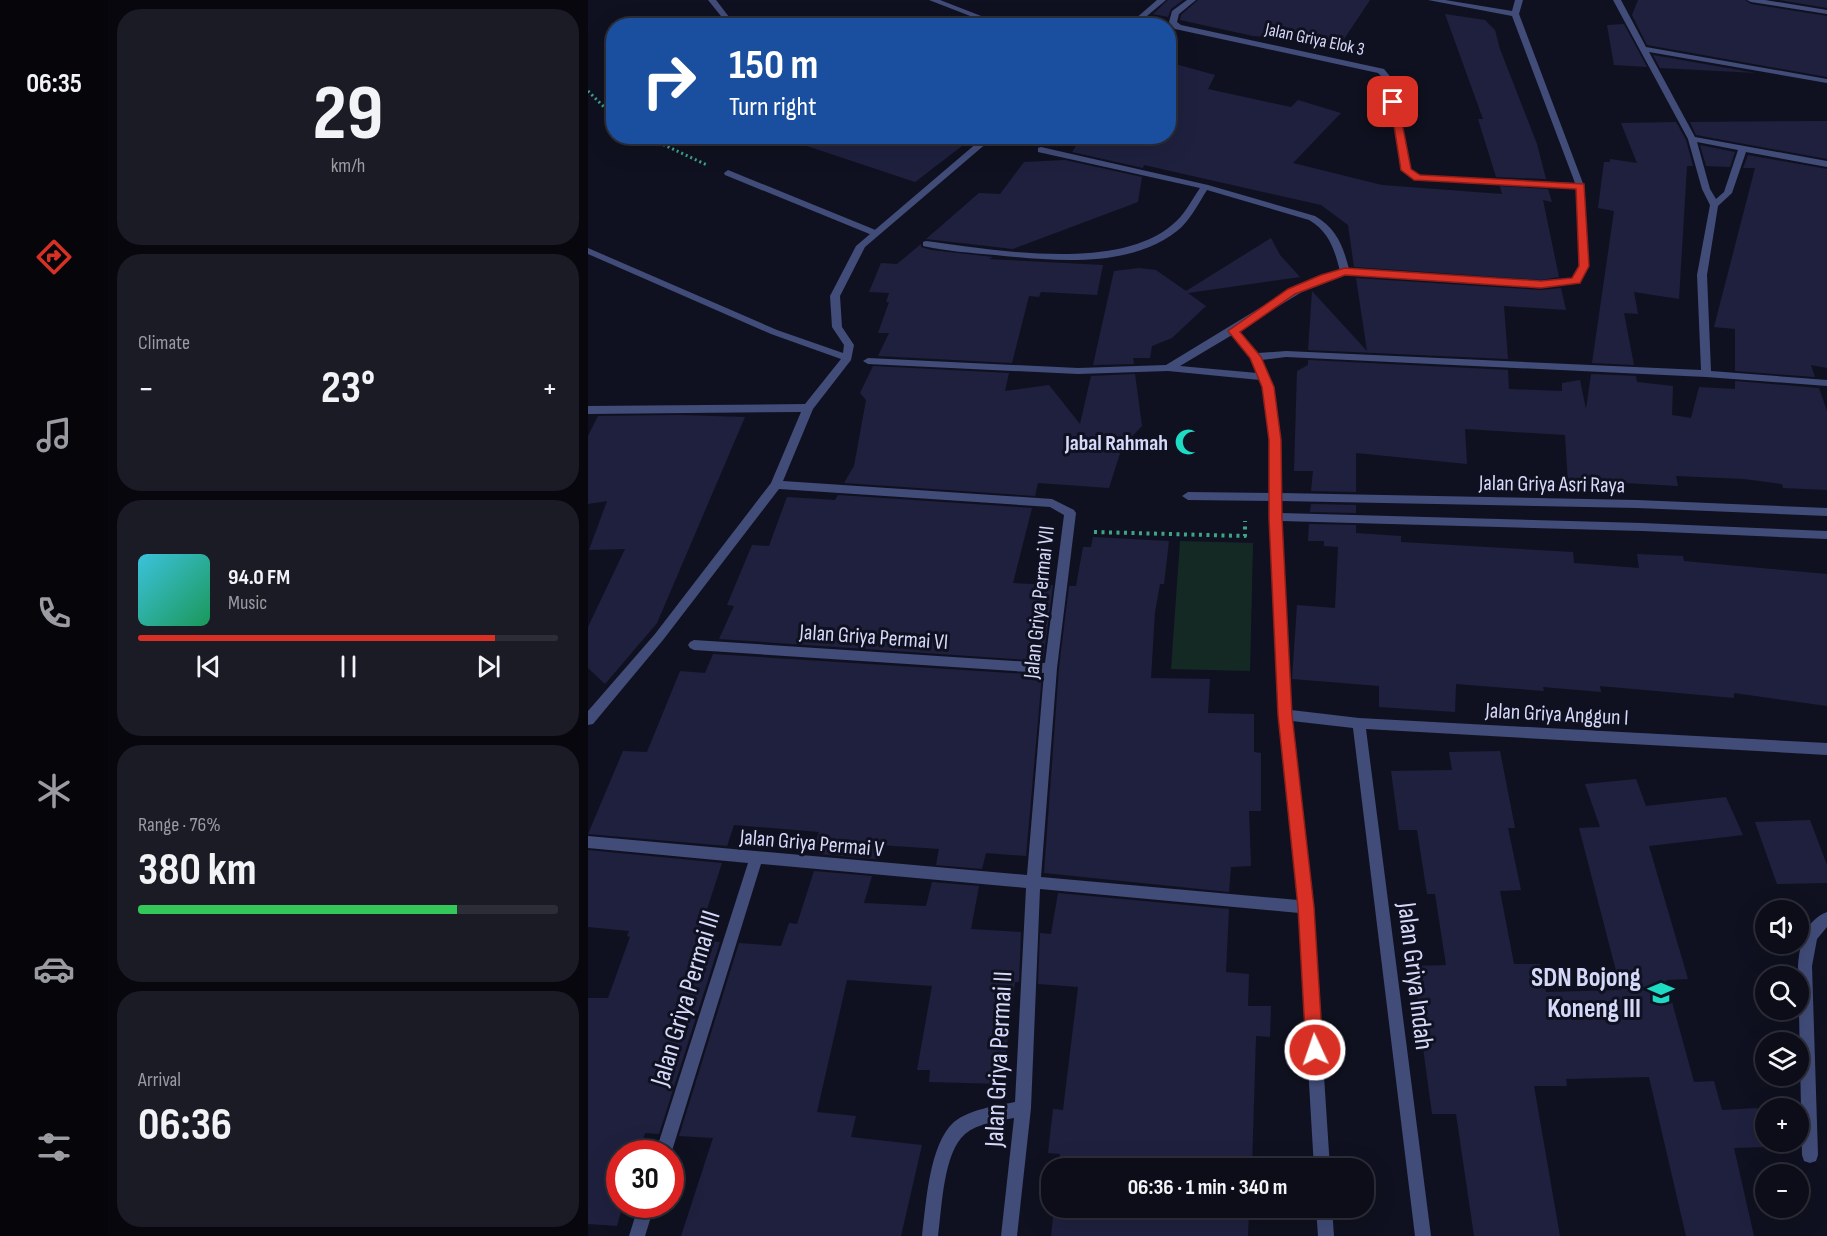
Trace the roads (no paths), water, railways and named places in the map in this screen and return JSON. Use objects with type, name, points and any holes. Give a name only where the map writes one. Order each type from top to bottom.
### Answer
[{"type":"street","points":[[712,0],[727,18]]},
{"type":"street","points":[[933,0],[982,18]]},
{"type":"street","points":[[1140,18],[1162,0]]},
{"type":"street","name":"Jalan Griya Elok 3","points":[[1174,18],[1175,13],[1192,0]]},
{"type":"street","points":[[1432,0],[1515,14]]},
{"type":"street","points":[[1168,368],[1234,331],[1292,292],[1325,277],[1345,272],[1541,285],[1576,281],[1584,266],[1580,186],[1515,14],[1519,0]]},
{"type":"street","points":[[1617,0],[1692,139],[1714,206],[1702,275],[1706,374]]},
{"type":"street","points":[[1751,0],[1827,12]]},
{"type":"street","name":"Jalan Griya Elok 3","points":[[1176,25],[1381,71],[1389,80],[1406,170],[1417,178],[1580,186]]},
{"type":"street","points":[[1643,49],[1827,81]]},
{"type":"street","points":[[1692,139],[1827,164]]},
{"type":"street","points":[[588,720],[659,637],[776,485],[808,408],[847,358],[849,345],[837,327],[835,296],[861,246],[981,144]]},
{"type":"street","points":[[1041,150],[1205,187],[1312,218],[1326,225],[1334,237],[1345,272]]},
{"type":"street","points":[[1714,206],[1728,193],[1743,150]]},
{"type":"street","points":[[728,173],[875,233]]},
{"type":"street","points":[[927,244],[1003,253],[1070,256],[1123,252],[1155,241],[1175,228],[1205,187]]},
{"type":"street","points":[[588,251],[774,332],[847,358]]},
{"type":"street","points":[[1234,331],[1255,357],[1264,377],[1275,440],[1275,518],[1285,715],[1306,907],[1321,1158]]},
{"type":"street","points":[[1255,357],[1286,354],[1706,374],[1827,383]]},
{"type":"street","points":[[868,361],[1078,371],[1168,368],[1264,377]]},
{"type":"street","points":[[588,410],[808,408]]},
{"type":"street","name":"Jalan Griya Permai VII","points":[[776,485],[1052,503],[1070,513],[1051,668],[1033,884]]},
{"type":"street","name":"Jalan Griya Asri Raya","points":[[1188,496],[1637,504],[1827,512]]},
{"type":"street","points":[[1637,504],[1642,527]]},
{"type":"street","name":"Jalan Griya Asri Raya","points":[[1275,518],[1642,527],[1827,535]]},
{"type":"street","name":"Jalan Griya Permai VI","points":[[694,645],[1051,668]]},
{"type":"street","name":"Jalan Griya Anggun I","points":[[1285,715],[1359,723],[1827,749]]},
{"type":"street","name":"Jalan Griya Indah","points":[[1359,723],[1423,1236]]},
{"type":"street","name":"Jalan Griya Permai V","points":[[588,842],[1306,907]]},
{"type":"street","name":"Jalan Griya Permai III","points":[[667,1140],[756,858]]},
{"type":"street","name":"Jalan Griya Permai II","points":[[1009,1236],[1023,1108],[1033,884]]},
{"type":"street","points":[[1810,1155],[1805,966],[1808,939],[1821,921],[1827,919]]},
{"type":"street","points":[[930,1236],[941,1167],[960,1129],[979,1120],[1023,1108]]},
{"type":"street","points":[[637,1236],[643,1218]]},
{"type":"street","points":[[1325,1218],[1326,1236]]},
{"type":"place","name":"Jabal Rahmah","points":[[1188,442]]},
{"type":"place","name":"SDN Bojong Koneng III","points":[[1661,993]]}]
